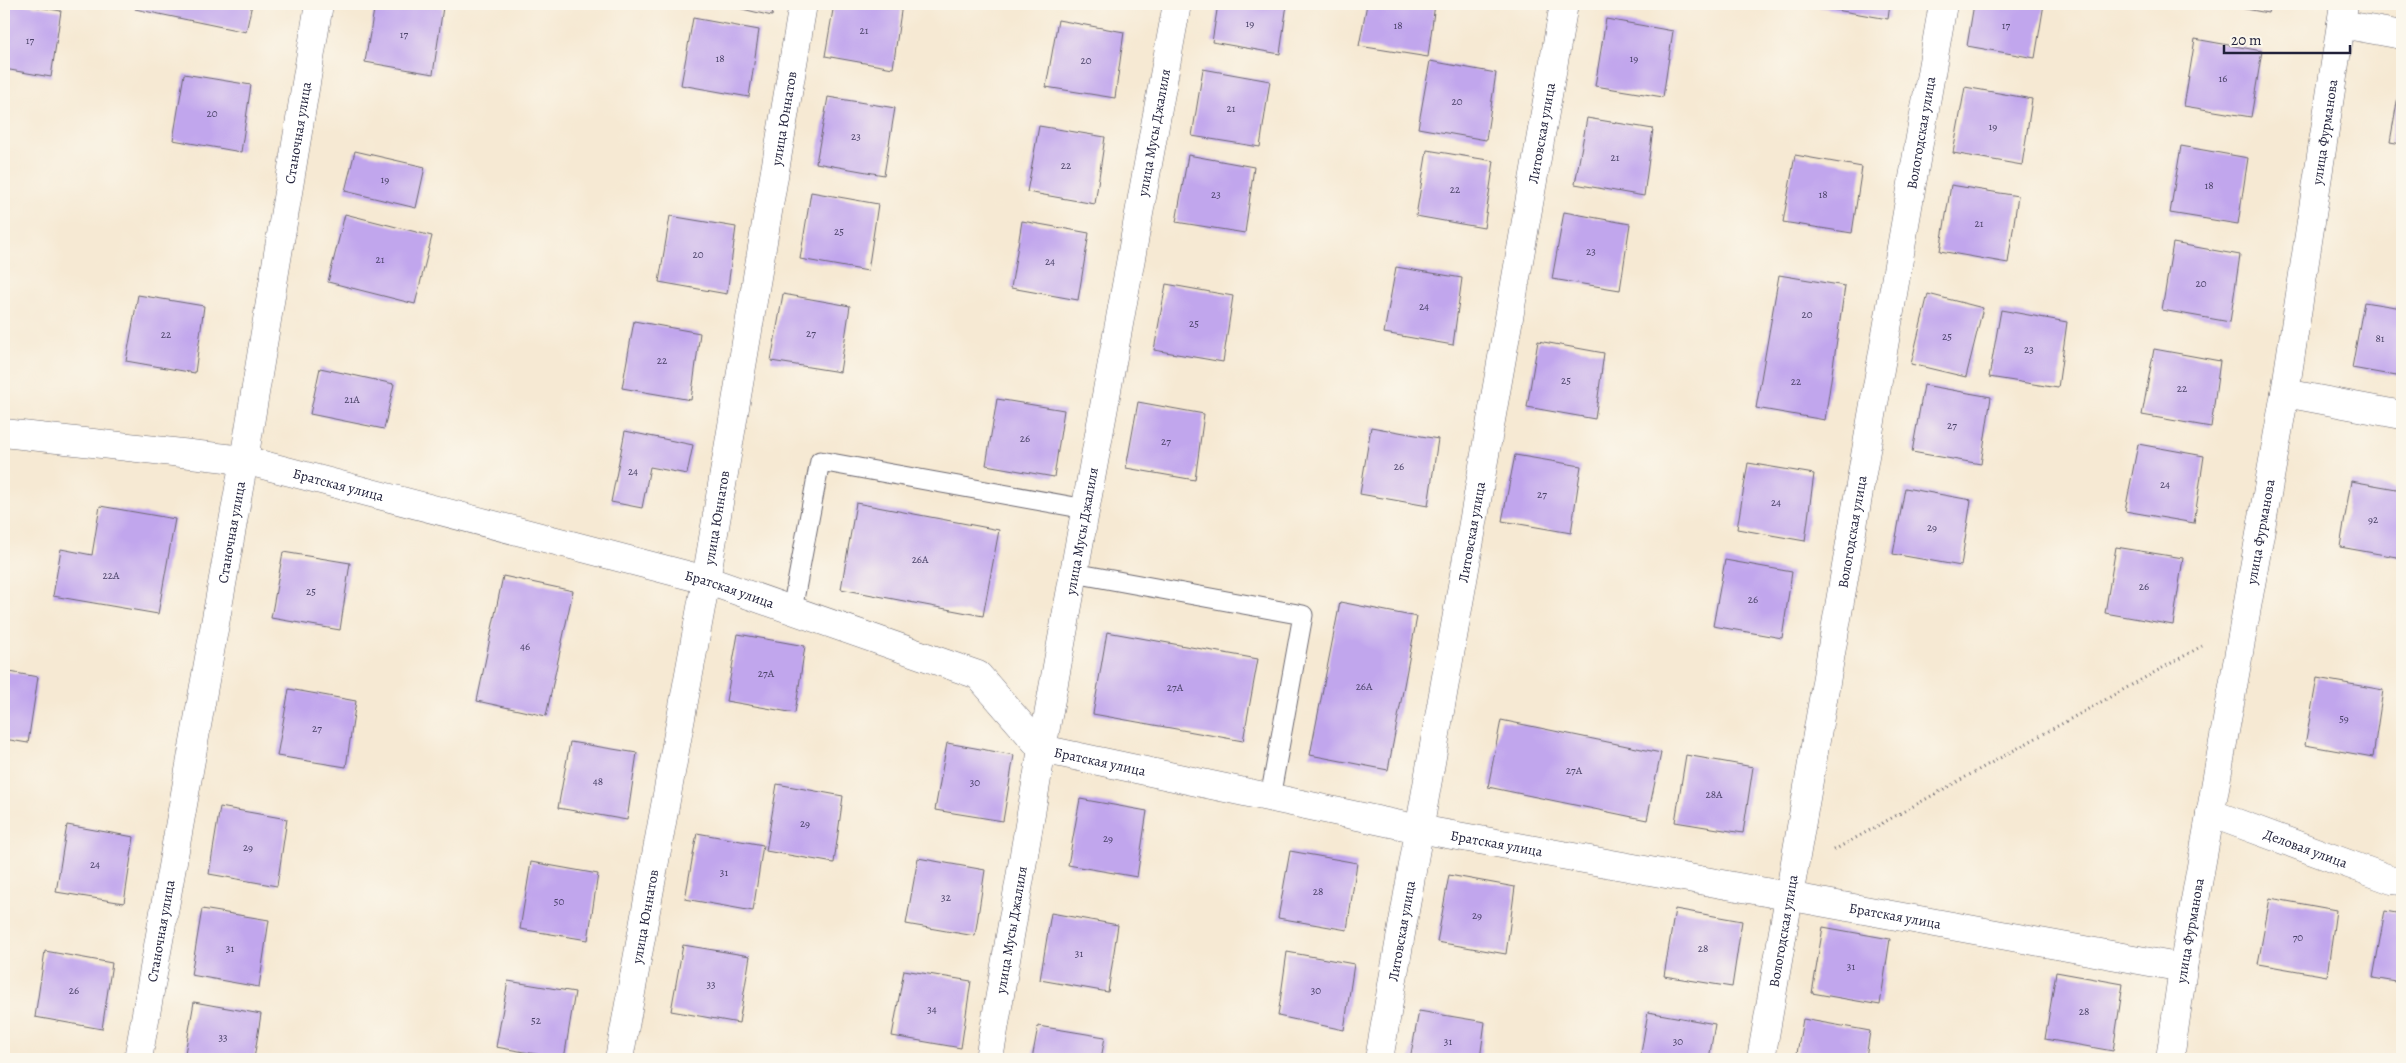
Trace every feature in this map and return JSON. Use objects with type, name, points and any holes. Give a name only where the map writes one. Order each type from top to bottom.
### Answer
[{"type":"street","name":"Станочная улица","points":[[138,1059],[244,460],[319,4]]},
{"type":"street","name":"улица Юннатов","points":[[619,1059],[706,580],[803,4]]},
{"type":"street","name":"улица Мусы Джалиля","points":[[989,1059],[1042,749],[1177,4]]},
{"type":"street","name":"Литовская улица","points":[[1379,1059],[1564,4]]},
{"type":"street","name":"Вологодская улица","points":[[1762,1059],[1943,4]]},
{"type":"street","points":[[2343,14],[2402,34]]},
{"type":"street","name":"улица Фурманова","points":[[2170,1059],[2183,968],[2285,393],[2343,14]]},
{"type":"street","points":[[2285,393],[2402,415]]},
{"type":"street","name":"Братская улица","points":[[4,433],[244,460],[706,580],[978,675],[1042,749],[1419,829],[1792,884],[2183,968]]},
{"type":"street","name":"Деловая улица","points":[[2210,813],[2392,880],[2402,881]]},
{"type":"lane","points":[[792,610],[820,461],[1086,509]]},
{"type":"lane","points":[[1074,573],[1303,615],[1270,798]]},
{"type":"path","points":[[1792,884],[2244,622]]},
{"type":"building","points":[[4,4],[22,4],[61,11],[51,77],[4,69]]},
{"type":"building","points":[[136,4],[252,4],[246,32],[135,9]]},
{"type":"building","points":[[375,4],[425,4],[443,7],[433,74],[365,62]]},
{"type":"building","points":[[721,4],[774,4],[772,16]]},
{"type":"building","points":[[834,4],[902,4],[893,68],[825,56]]},
{"type":"building","points":[[1218,4],[1287,4],[1280,54],[1212,42]]},
{"type":"building","points":[[1367,4],[1435,4],[1428,57],[1359,46]]},
{"type":"building","points":[[1820,4],[1890,4],[1888,19],[1819,7]]},
{"type":"building","points":[[1974,4],[2044,4],[2035,58],[1967,46]]},
{"type":"building","points":[[2218,4],[2270,4],[2268,13]]},
{"type":"building","points":[[693,18],[759,30],[749,97],[681,85]]},
{"type":"building","points":[[1606,19],[1673,31],[1663,97],[1595,86]]},
{"type":"building","points":[[1058,20],[1124,32],[1115,98],[1046,87]]},
{"type":"building","points":[[2195,39],[2262,51],[2251,117],[2184,106]]},
{"type":"building","points":[[1430,61],[1496,73],[1486,140],[1418,128]]},
{"type":"building","points":[[1203,69],[1270,81],[1260,147],[1192,136]]},
{"type":"building","points":[[184,74],[251,85],[241,152],[173,140]]},
{"type":"building","points":[[2402,79],[2402,144],[2390,142]]},
{"type":"building","points":[[1965,87],[2032,99],[2022,165],[1953,153]]},
{"type":"building","points":[[828,97],[895,108],[884,175],[816,163]]},
{"type":"building","points":[[1587,118],[1653,129],[1644,196],[1575,184]]},
{"type":"building","points":[[1039,126],[1105,137],[1095,204],[1027,192]]},
{"type":"building","points":[[2181,146],[2248,158],[2238,224],[2170,213]]},
{"type":"building","points":[[1427,150],[1494,161],[1484,228],[1416,216]]},
{"type":"building","points":[[355,151],[425,167],[416,208],[345,191]]},
{"type":"building","points":[[1188,155],[1254,167],[1245,233],[1176,222]]},
{"type":"building","points":[[1795,155],[1862,167],[1852,233],[1783,222]]},
{"type":"building","points":[[1951,185],[2018,196],[2008,263],[1940,251]]},
{"type":"building","points":[[811,192],[878,204],[868,271],[800,259]]},
{"type":"building","points":[[1564,212],[1630,224],[1620,290],[1552,279]]},
{"type":"building","points":[[345,214],[432,236],[415,304],[328,282]]},
{"type":"building","points":[[670,216],[736,227],[727,294],[659,282]]},
{"type":"building","points":[[1022,221],[1089,233],[1078,300],[1011,288]]},
{"type":"building","points":[[2173,243],[2240,255],[2230,322],[2162,310]]},
{"type":"building","points":[[1396,267],[1462,278],[1453,345],[1384,333]]},
{"type":"building","points":[[1779,275],[1845,286],[1825,420],[1756,408]]},
{"type":"building","points":[[1166,284],[1233,296],[1223,362],[1154,350]]},
{"type":"building","points":[[783,294],[850,306],[840,372],[771,361]]},
{"type":"building","points":[[1928,294],[1983,308],[1966,377],[1911,364]]},
{"type":"building","points":[[138,295],[204,306],[195,373],[126,361]]},
{"type":"building","points":[[2364,302],[2402,308],[2402,377],[2352,368]]},
{"type":"building","points":[[2001,310],[2067,322],[2058,388],[1989,377]]},
{"type":"building","points":[[634,321],[700,333],[691,400],[622,388]]},
{"type":"building","points":[[1538,341],[1604,353],[1595,419],[1527,407]]},
{"type":"building","points":[[2154,349],[2220,361],[2211,427],[2142,415]]},
{"type":"building","points":[[320,368],[394,384],[384,429],[310,414]]},
{"type":"building","points":[[1924,385],[1991,397],[1981,464],[1912,452]]},
{"type":"building","points":[[997,399],[1064,410],[1054,477],[986,465]]},
{"type":"building","points":[[1138,402],[1204,414],[1195,480],[1126,468]]},
{"type":"building","points":[[1371,427],[1438,439],[1428,506],[1360,494]]},
{"type":"building","points":[[625,431],[693,445],[687,474],[650,467],[642,508],[611,502]]},
{"type":"building","points":[[2138,444],[2204,456],[2194,523],[2125,511]]},
{"type":"building","points":[[1515,455],[1581,466],[1571,533],[1502,521]]},
{"type":"building","points":[[1748,463],[1814,474],[1805,541],[1737,529]]},
{"type":"building","points":[[2351,481],[2402,490],[2402,558],[2340,547]]},
{"type":"building","points":[[1905,488],[1971,500],[1961,566],[1893,554]]},
{"type":"building","points":[[856,503],[999,530],[983,616],[841,589]]},
{"type":"building","points":[[100,506],[175,519],[158,614],[53,596],[61,549],[92,555]]},
{"type":"building","points":[[2116,547],[2183,558],[2173,625],[2105,613]]},
{"type":"building","points":[[283,552],[350,563],[340,630],[271,618]]},
{"type":"building","points":[[1725,560],[1792,572],[1782,638],[1713,626]]},
{"type":"building","points":[[503,576],[573,591],[546,716],[477,701]]},
{"type":"building","points":[[1340,602],[1417,617],[1388,770],[1310,755]]},
{"type":"building","points":[[1107,632],[1258,659],[1243,741],[1093,714]]},
{"type":"building","points":[[738,634],[805,646],[795,713],[726,701]]},
{"type":"building","points":[[4,671],[38,677],[28,743],[4,739]]},
{"type":"building","points":[[2317,678],[2383,690],[2373,757],[2305,745]]},
{"type":"building","points":[[289,689],[356,701],[346,767],[277,756]]},
{"type":"building","points":[[1501,720],[1661,753],[1647,820],[1488,787]]},
{"type":"building","points":[[570,742],[637,753],[627,820],[558,808]]},
{"type":"building","points":[[947,743],[1014,755],[1003,821],[935,810]]},
{"type":"building","points":[[1686,755],[1753,767],[1743,833],[1675,822]]},
{"type":"building","points":[[777,784],[843,796],[834,863],[766,851]]},
{"type":"building","points":[[1080,799],[1147,811],[1137,877],[1068,865]]},
{"type":"building","points":[[220,807],[287,819],[277,886],[209,874]]},
{"type":"building","points":[[67,825],[134,837],[124,903],[56,892]]},
{"type":"building","points":[[697,833],[763,845],[753,911],[685,899]]},
{"type":"building","points":[[1290,851],[1357,863],[1347,930],[1278,918]]},
{"type":"building","points":[[918,858],[985,870],[975,936],[906,924]]},
{"type":"building","points":[[531,862],[598,874],[588,940],[520,929]]},
{"type":"building","points":[[1449,875],[1515,887],[1506,954],[1437,942]]},
{"type":"building","points":[[2270,898],[2336,910],[2327,976],[2258,964]]},
{"type":"building","points":[[202,909],[269,920],[259,987],[191,975]]},
{"type":"building","points":[[1675,909],[1742,921],[1732,987],[1664,976]]},
{"type":"building","points":[[2385,911],[2402,914],[2402,983],[2373,978]]},
{"type":"building","points":[[1051,913],[1118,925],[1108,992],[1040,980]]},
{"type":"building","points":[[1823,927],[1890,939],[1880,1005],[1812,993]]},
{"type":"building","points":[[683,945],[750,956],[739,1023],[671,1011]]},
{"type":"building","points":[[45,951],[112,963],[102,1029],[35,1017]]},
{"type":"building","points":[[1287,952],[1354,964],[1344,1030],[1278,1016]]},
{"type":"building","points":[[904,970],[971,981],[961,1048],[892,1036]]},
{"type":"building","points":[[2056,972],[2123,984],[2113,1051],[2045,1039]]},
{"type":"building","points":[[508,981],[575,992],[564,1059],[496,1047]]},
{"type":"building","points":[[194,1002],[261,1014],[254,1059],[184,1059]]},
{"type":"building","points":[[1419,1011],[1485,1022],[1480,1059],[1410,1059]]},
{"type":"building","points":[[1648,1012],[1715,1024],[1709,1059],[1640,1059]]},
{"type":"building","points":[[1803,1019],[1870,1031],[1866,1059],[1796,1059]]},
{"type":"building","points":[[1038,1026],[1105,1037],[1101,1059],[1032,1059]]}]
